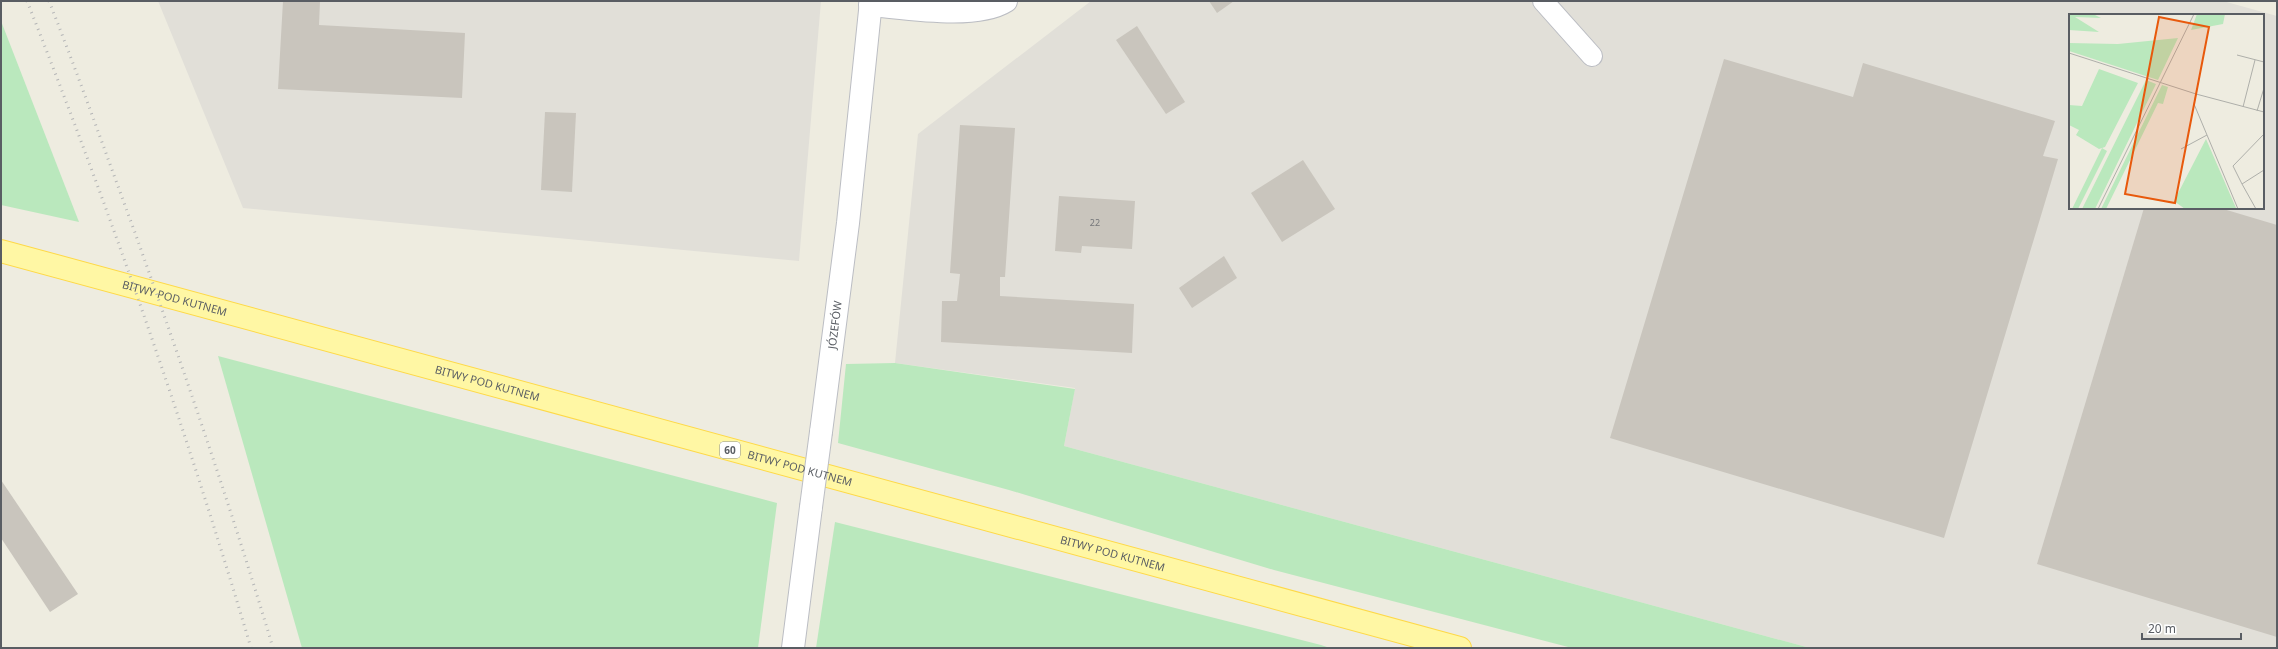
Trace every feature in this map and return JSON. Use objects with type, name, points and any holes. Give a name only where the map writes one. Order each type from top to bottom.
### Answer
[{"type":"main road","name":"BITWY POD KUTNEM","points":[[1,251],[1460,648]]},
{"type":"street","points":[[870,3],[957,11],[980,10],[1006,1]]},
{"type":"street","name":"JÓZEFÓW","points":[[793,648],[848,223],[870,3]]},
{"type":"lane","points":[[1543,1],[1592,56]]},
{"type":"shaded area","points":[[158,1],[821,1],[799,261],[243,208]]},
{"type":"shaded area","points":[[1091,1],[2223,1],[2277,16],[2277,648],[1810,648],[1064,446],[1075,388],[895,363],[918,134]]},
{"type":"green space","points":[[1,21],[79,222],[1,205]]},
{"type":"green space","points":[[218,356],[777,503],[758,648],[302,648]]},
{"type":"green space","points":[[895,363],[1075,389],[1064,446],[1810,648],[1572,648],[1274,570],[1009,490],[838,443],[846,364]]},
{"type":"green space","points":[[835,522],[1321,645],[1330,648],[816,648]]},
{"type":"building","points":[[283,1],[320,1],[319,25],[465,33],[462,98],[278,89]]},
{"type":"building","points":[[1209,1],[1234,1],[1217,13]]},
{"type":"building","points":[[1137,26],[1185,102],[1166,114],[1116,40]]},
{"type":"building","points":[[1724,59],[1853,97],[1863,63],[2055,121],[2043,156],[2058,159],[1944,538],[1610,438]]},
{"type":"building","points":[[545,112],[576,113],[572,192],[541,190]]},
{"type":"building","points":[[960,125],[1015,128],[1005,277],[1000,277],[1000,296],[1134,304],[1132,353],[941,342],[942,301],[957,301],[960,274],[950,273]]},
{"type":"building","points":[[1303,160],[1335,209],[1282,242],[1251,193]]},
{"type":"building","points":[[1059,196],[1135,201],[1132,249],[1082,246],[1081,253],[1055,251]]},
{"type":"building","points":[[2144,209],[2223,209],[2277,225],[2277,637],[2037,564]]},
{"type":"building","points":[[1224,256],[1237,278],[1192,308],[1179,288]]},
{"type":"building","points":[[1,480],[78,594],[50,612],[1,538]]},
{"type":"railway","points":[[27,1],[118,241],[174,403],[251,648]]},
{"type":"railway","points":[[49,1],[134,230],[206,438],[273,648]]}]
